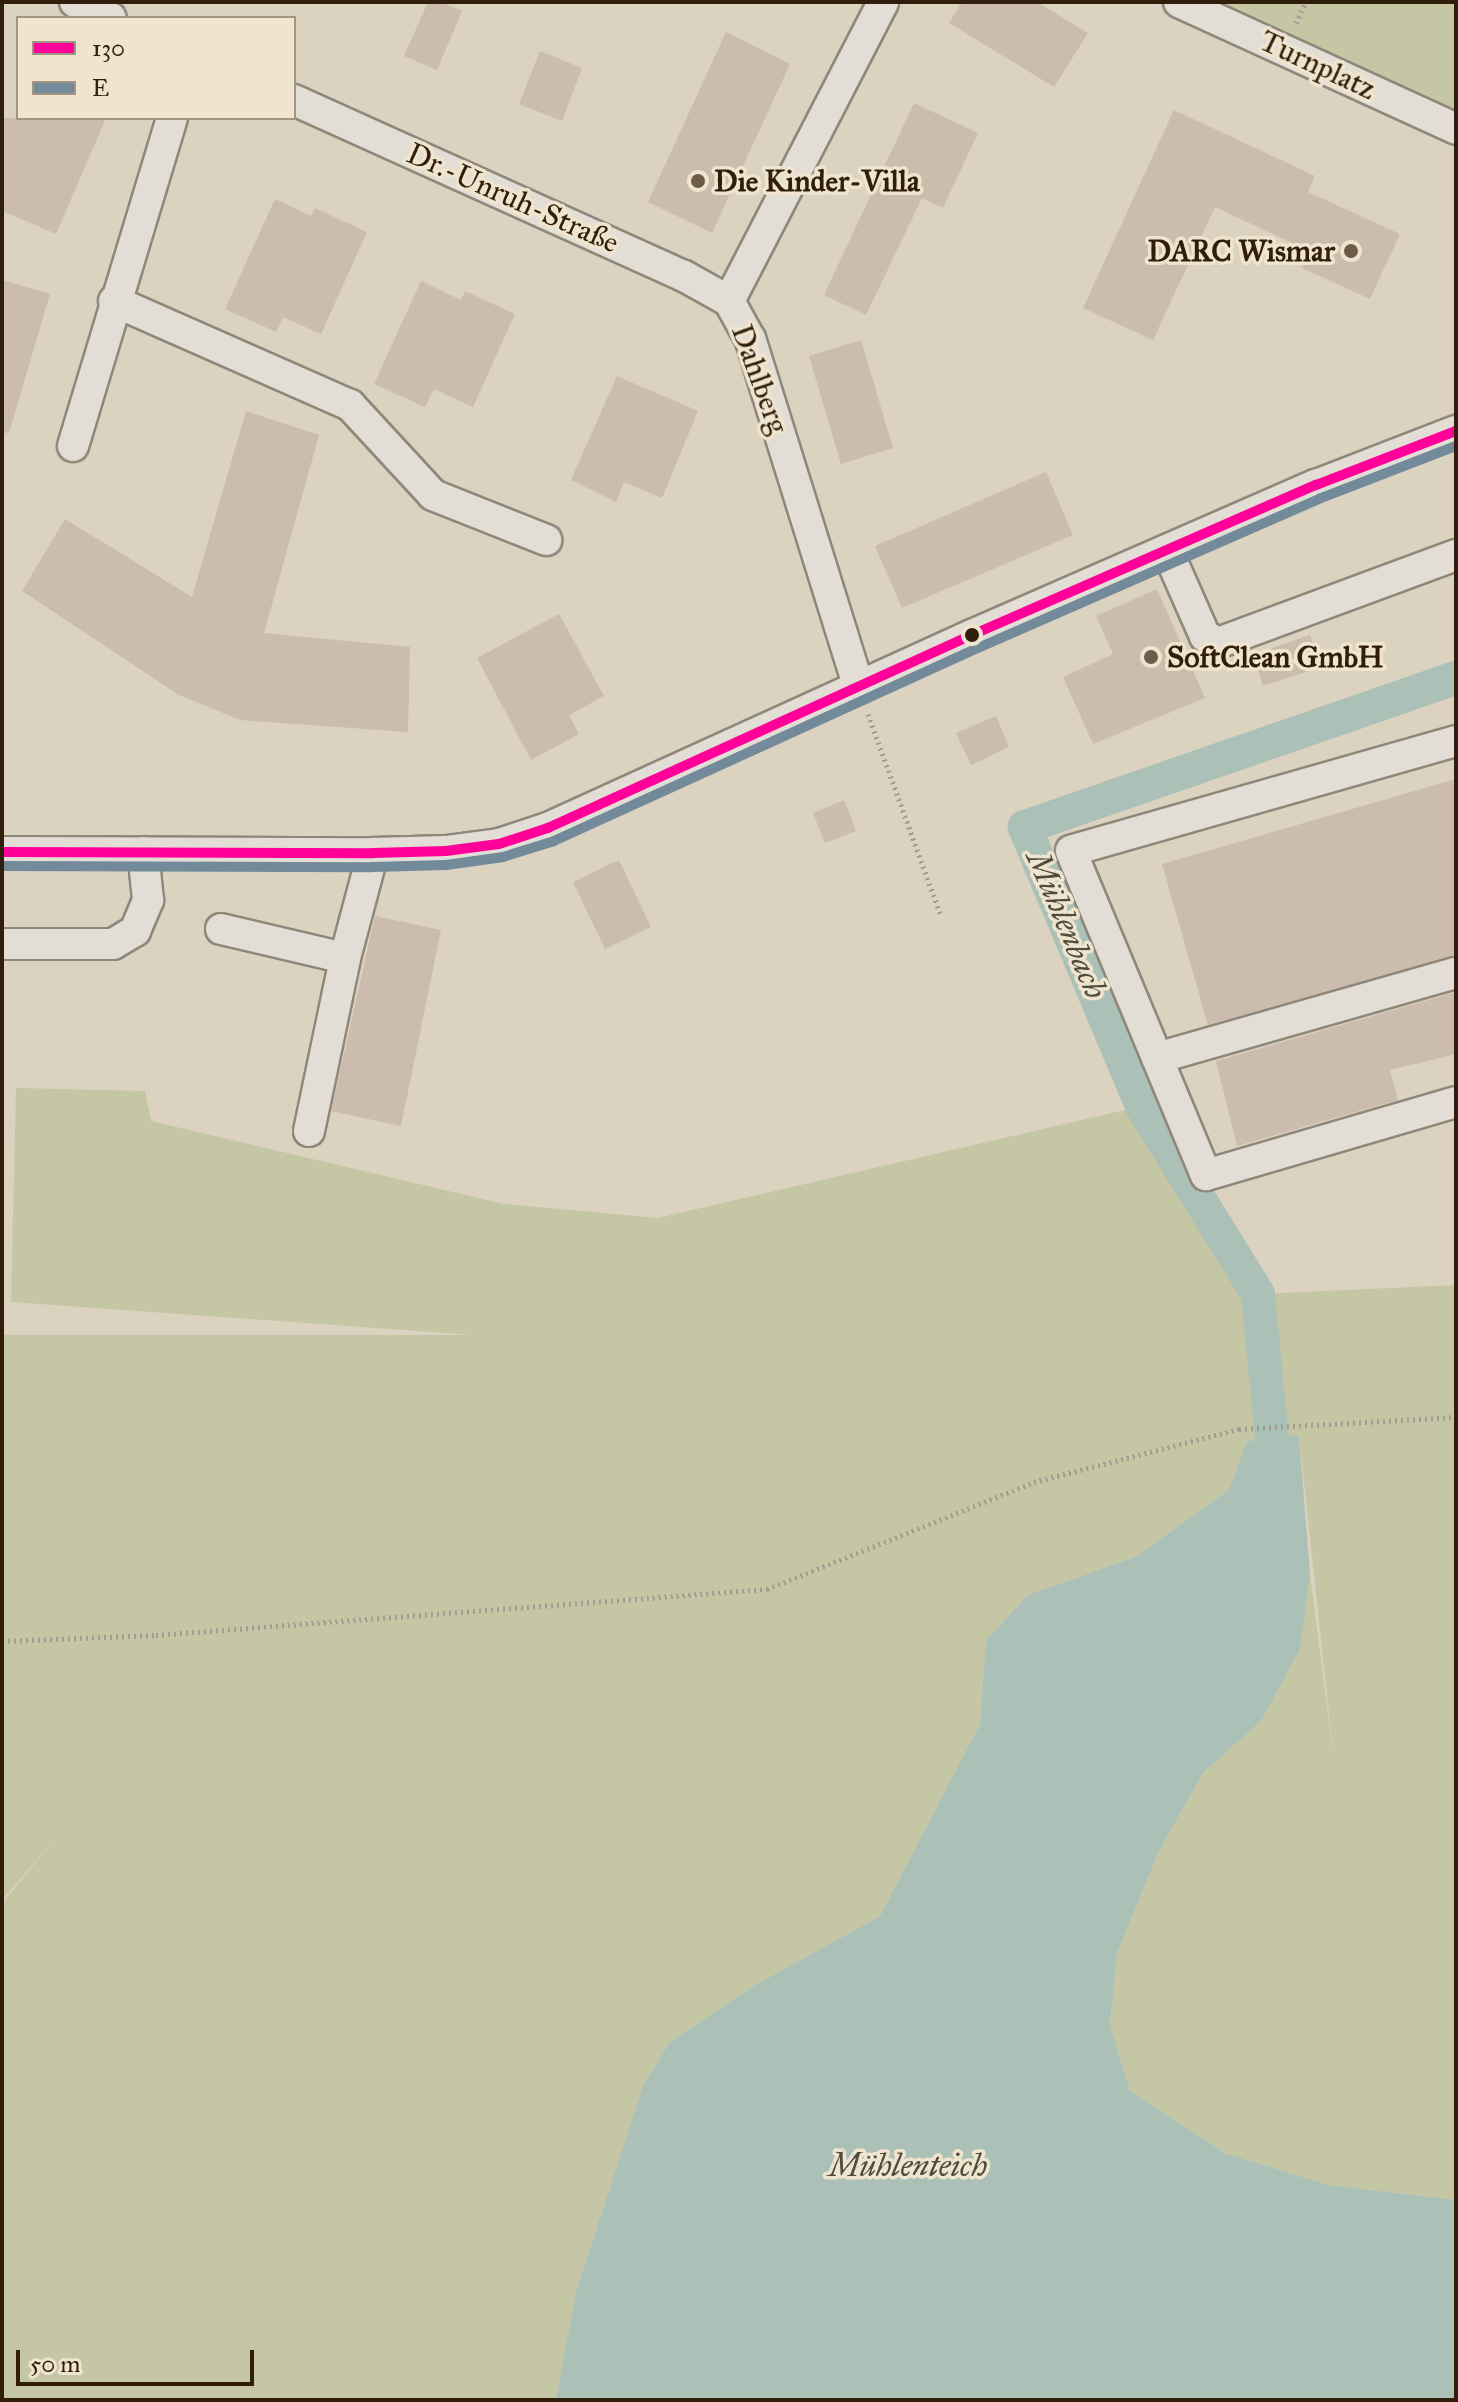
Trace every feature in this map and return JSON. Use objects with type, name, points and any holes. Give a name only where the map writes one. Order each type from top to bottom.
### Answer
[{"type":"street","points":[[75,2],[106,16]]},
{"type":"street","name":"Dahlberg","points":[[859,688],[750,339],[729,301],[883,2]]},
{"type":"street","name":"Turnplatz","points":[[1179,2],[1456,129]]},
{"type":"street","name":"Dr.-Unruh-Straße","points":[[296,101],[684,276],[729,301]]},
{"type":"street","points":[[73,446],[114,301],[171,120]]},
{"type":"street","points":[[114,301],[350,405],[433,495],[546,540]]},
{"type":"street","points":[[2,852],[446,851],[485,846],[548,828],[1167,550],[1316,485],[1456,431]]},
{"type":"street","points":[[1167,550],[1205,636],[1218,643],[1456,555]]},
{"type":"street","points":[[1456,741],[1071,851],[1206,1175],[1456,1102]]},
{"type":"street","points":[[2,944],[113,944],[135,931],[148,900],[143,852]]},
{"type":"street","points":[[309,1131],[345,958],[373,853]]},
{"type":"street","points":[[221,929],[345,958]]},
{"type":"street","points":[[1157,1058],[1456,973]]},
{"type":"path","points":[[859,688],[940,913]]},
{"type":"path","points":[[2,1641],[156,1635],[767,1589],[1034,1482],[1239,1429],[1456,1417]]},
{"type":"green space","points":[[1217,2],[1456,2],[1456,110]]},
{"type":"green space","points":[[16,1088],[145,1091],[151,1121],[504,1204],[658,1218],[1142,1106],[1258,1294],[1456,1285],[1456,2200],[1328,2185],[1225,2153],[1130,2091],[1110,2025],[1117,1953],[1159,1851],[1203,1773],[1262,1720],[1300,1649],[1310,1574],[1334,1760],[1299,1436],[1247,1441],[1229,1490],[1135,1557],[1028,1595],[986,1640],[980,1724],[880,1916],[755,1985],[669,2043],[643,2086],[576,2291],[556,2400],[2,2400],[2,1903],[61,1832],[2,1900],[2,1335],[473,1335],[11,1302]]},
{"type":"water","name":"Mühlenteich","points":[[1299,1435],[1310,1574],[1300,1649],[1262,1720],[1203,1773],[1159,1851],[1117,1953],[1110,2025],[1130,2091],[1225,2153],[1328,2185],[1456,2200],[1456,2400],[556,2400],[576,2291],[643,2086],[669,2043],[755,1985],[880,1916],[980,1724],[986,1640],[1028,1595],[1135,1557],[1229,1490],[1247,1441]]},
{"type":"building","points":[[428,2],[440,2],[462,11],[437,70],[404,56]]},
{"type":"building","points":[[962,2],[1037,2],[1088,33],[1054,87],[949,23]]},
{"type":"building","points":[[726,32],[790,64],[712,233],[648,202]]},
{"type":"building","points":[[540,51],[582,68],[562,121],[519,104]]},
{"type":"building","points":[[914,103],[978,133],[943,208],[922,198],[866,315],[824,295]]},
{"type":"building","points":[[1174,110],[1315,176],[1308,192],[1400,234],[1370,299],[1302,268],[1309,251],[1215,207],[1153,340],[1083,308]]},
{"type":"building","points":[[2,118],[105,120],[56,234],[2,211]]},
{"type":"building","points":[[275,199],[311,216],[315,208],[367,232],[321,334],[283,317],[276,332],[225,309]]},
{"type":"building","points":[[2,280],[50,294],[9,433],[2,432]]},
{"type":"building","points":[[421,281],[461,300],[465,291],[515,314],[473,407],[434,389],[425,407],[374,384]]},
{"type":"building","points":[[861,340],[893,448],[841,464],[809,356]]},
{"type":"building","points":[[617,376],[698,411],[662,498],[624,482],[616,502],[571,480]]},
{"type":"building","points":[[246,411],[319,435],[264,633],[410,647],[408,732],[240,720],[179,695],[22,591],[65,519],[192,597]]},
{"type":"building","points":[[1046,472],[1073,535],[902,608],[875,546]]},
{"type":"building","name":"SoftClean GmbH","points":[[1157,589],[1205,698],[1093,744],[1063,677],[1113,654],[1096,616]]},
{"type":"building","points":[[559,614],[604,696],[569,715],[579,734],[531,760],[477,658]]},
{"type":"building","points":[[1310,635],[1321,667],[1263,686],[1253,655]]},
{"type":"building","points":[[996,716],[1009,747],[971,765],[956,733]]},
{"type":"building","points":[[1456,779],[1456,956],[1208,1025],[1162,864]]},
{"type":"building","points":[[844,800],[856,831],[825,843],[813,813]]},
{"type":"building","points":[[619,860],[651,927],[605,949],[573,882]]},
{"type":"building","points":[[375,916],[441,930],[401,1126],[331,1111]]},
{"type":"building","points":[[1456,992],[1456,1054],[1390,1070],[1398,1100],[1237,1146],[1216,1061]]},
{"type":"waterway","name":"Mühlenbach","points":[[1272,1438],[1258,1294],[1142,1106],[1025,827],[1456,678]]},
{"type":"transit line","name":"130","points":[[2,852],[373,853],[446,851],[499,844],[548,828],[972,635],[1316,485],[1456,431]]},
{"type":"transit line","name":"E","points":[[2,866],[373,867],[446,865],[503,857],[554,841],[978,648],[1321,498],[1456,446]]},
{"type":"place","name":"Die Kinder-Villa","points":[[698,181]]},
{"type":"place","name":"DARC Wismar","points":[[1351,251]]},
{"type":"place","name":"SoftClean GmbH","points":[[1151,657]]}]
